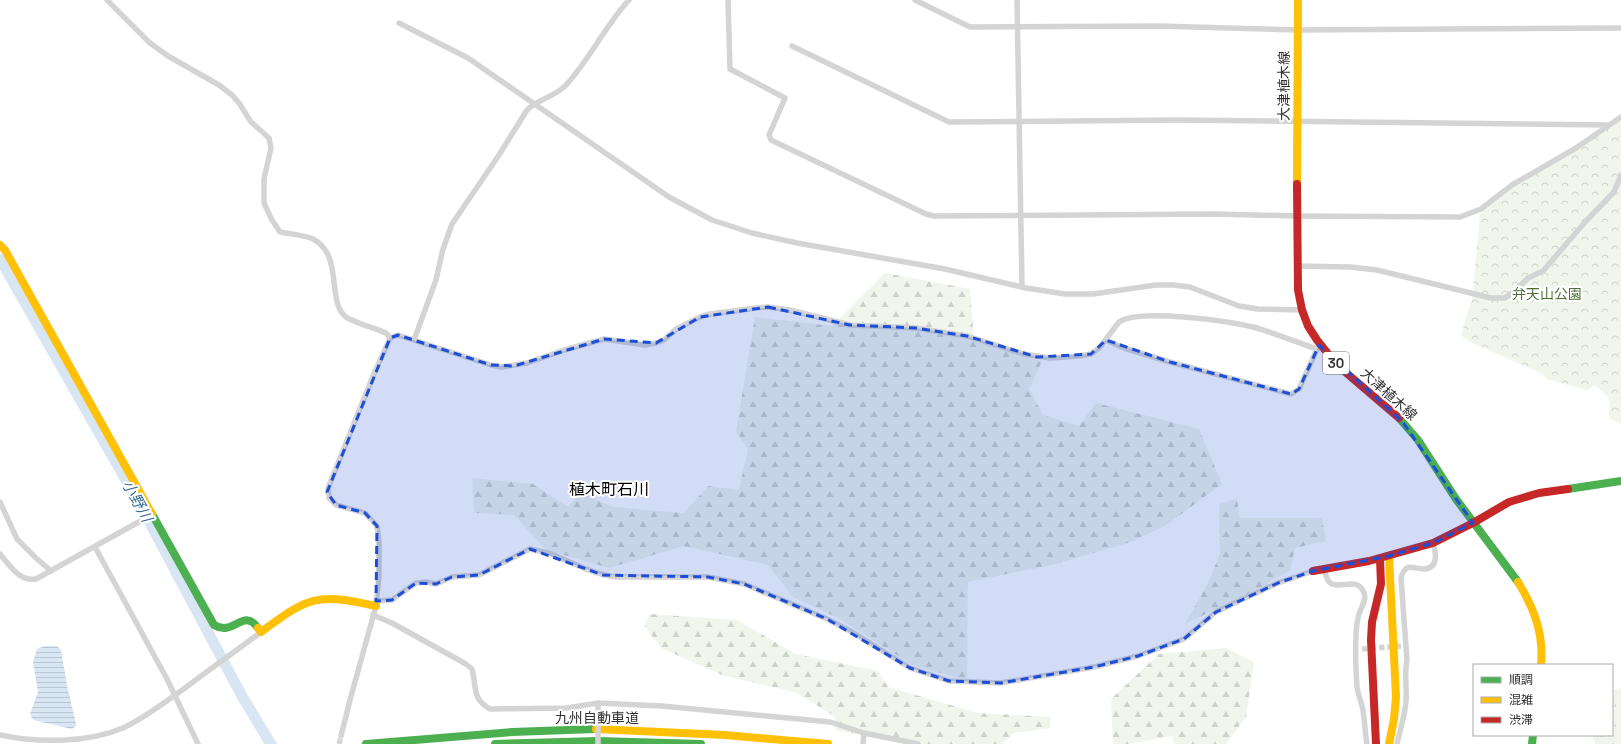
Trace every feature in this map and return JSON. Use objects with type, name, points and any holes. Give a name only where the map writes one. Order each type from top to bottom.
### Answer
[{"type":"main road","name":"大津植木線","points":[[1298,0],[1296,216],[1298,292],[1302,310],[1318,347],[1402,421],[1421,444],[1443,480],[1473,523],[1498,554],[1530,603],[1538,624],[1543,650],[1541,664]]},
{"type":"main road","points":[[0,245],[5,250],[151,515],[214,625],[218,629],[223,630],[243,620],[248,620],[254,623],[261,632],[300,604],[318,599],[338,599],[376,603]]},
{"type":"main road","points":[[1313,571],[1389,556],[1433,542],[1473,523],[1510,502],[1539,493],[1621,481]]},
{"type":"main road","points":[[1389,556],[1396,697],[1394,719],[1389,744]]},
{"type":"main road","points":[[1376,744],[1371,640],[1372,622],[1381,584],[1380,558]]},
{"type":"main road","name":"九州自動車道","points":[[366,744],[512,732],[590,729],[725,735],[828,744]]},
{"type":"main road","name":"九州自動車道","points":[[495,744],[607,740],[701,744]]},
{"type":"street","points":[[107,0],[150,43],[168,56],[220,85],[239,102],[251,122],[269,138],[271,148],[264,179],[264,203],[272,220],[280,232],[313,239],[321,246],[328,255],[334,276],[339,308],[346,317],[386,333],[390,338]]},
{"type":"street","points":[[414,340],[436,280],[443,249],[452,224],[521,119],[534,104],[552,96],[565,87],[586,61],[607,28],[628,0]]},
{"type":"street","points":[[728,0],[730,69],[785,98],[769,135],[771,140],[926,214],[934,216],[1214,214],[1460,217],[1481,209],[1512,185],[1576,148],[1621,117]]},
{"type":"street","points":[[915,0],[970,27],[1159,26],[1298,30],[1621,28]]},
{"type":"street","points":[[1017,0],[1022,287]]},
{"type":"street","points":[[399,23],[468,58],[583,136],[669,197],[712,220],[752,233],[946,269],[1022,287],[1064,294],[1093,294],[1173,284],[1190,287],[1239,306],[1258,309],[1302,310]]},
{"type":"street","points":[[792,46],[949,122],[1176,120],[1608,125]]},
{"type":"street","points":[[1297,266],[1350,266],[1377,270],[1491,298],[1505,298],[1528,278],[1543,270],[1614,192],[1621,175]]},
{"type":"street","points":[[341,736],[376,603],[379,576],[379,541],[377,526],[365,513],[336,505],[329,498],[328,488],[390,338],[398,335],[491,365],[501,367],[514,366],[604,339],[644,345],[656,343],[664,340],[676,329],[700,317],[710,314],[768,308],[803,313],[850,326],[916,328],[967,336],[1036,357],[1062,358],[1091,354],[1106,340],[1113,328],[1123,320],[1136,316],[1203,319],[1252,327],[1318,347],[1299,389],[1291,394],[1170,362],[1124,348],[1106,340]]},
{"type":"street","points":[[0,502],[17,539],[51,571]]},
{"type":"street","points":[[0,554],[14,570],[26,579],[36,579],[151,515]]},
{"type":"street","points":[[1397,744],[1406,702],[1407,688],[1404,671],[1407,660],[1404,646],[1401,578],[1404,571],[1410,567],[1425,569],[1432,565],[1436,556],[1433,542]]},
{"type":"street","points":[[95,547],[175,695],[198,744]]},
{"type":"street","points":[[376,603],[392,600],[416,583],[426,582],[436,584],[452,577],[479,576],[530,549],[553,555],[589,571],[603,575],[616,577],[708,577],[744,584],[827,619],[852,632],[910,668],[949,680],[1001,683],[1094,667],[1138,656],[1184,638],[1216,612],[1278,583],[1313,571]]},
{"type":"street","points":[[1325,569],[1325,577],[1330,583],[1339,586],[1352,584],[1360,587],[1365,597],[1359,613],[1356,631],[1359,649],[1357,688],[1363,710],[1366,744]]},
{"type":"street","points":[[373,615],[392,623],[466,664],[472,669],[475,693],[482,704],[490,709],[567,708],[598,703],[662,706],[822,722],[864,733],[918,744]]},
{"type":"street","points":[[0,736],[30,740],[55,741],[104,734],[122,728],[140,719],[175,695],[261,632]]},
{"type":"street","points":[[598,703],[598,744]]},
{"type":"street","points":[[862,744],[864,733]]},
{"type":"highlighted area","points":[[768,307],[850,325],[916,328],[967,336],[1037,357],[1091,354],[1106,340],[1170,362],[1291,394],[1299,389],[1319,345],[1402,421],[1473,523],[1433,543],[1389,556],[1313,571],[1278,583],[1216,612],[1184,639],[1138,656],[1094,667],[1001,683],[949,681],[910,668],[827,619],[744,584],[708,577],[603,575],[530,549],[479,575],[452,577],[436,584],[416,583],[392,600],[376,601],[377,526],[365,513],[336,505],[327,492],[390,338],[398,335],[491,365],[514,366],[604,339],[656,343],[700,317]]},
{"type":"green space","name":"弁天山公園","points":[[1621,119],[1621,424],[1610,419],[1609,399],[1594,385],[1590,389],[1585,390],[1547,379],[1541,373],[1468,341],[1461,335],[1472,299],[1480,214],[1514,187],[1578,149]]},
{"type":"green space","points":[[885,273],[970,289],[974,340],[1042,361],[1029,389],[1043,415],[1079,426],[1096,403],[1199,429],[1222,484],[1165,526],[1128,543],[1051,565],[968,582],[967,680],[914,666],[838,618],[793,597],[768,565],[684,546],[609,568],[546,550],[514,515],[474,513],[472,478],[533,484],[568,507],[580,493],[613,507],[684,513],[708,486],[739,490],[748,449],[736,432],[755,317],[832,326]]},
{"type":"green space","points":[[1237,499],[1240,518],[1322,518],[1326,541],[1295,548],[1290,571],[1272,580],[1266,585],[1185,624],[1207,585],[1220,554],[1219,504]]},
{"type":"green space","points":[[649,614],[737,620],[796,654],[878,671],[888,687],[978,713],[1051,717],[1050,728],[1014,733],[1002,744],[907,744],[836,730],[834,716],[797,693],[722,675],[661,648],[645,627]]},
{"type":"green space","points":[[1226,648],[1254,662],[1246,717],[1226,744],[1174,744],[1173,736],[1127,744],[1113,744],[1111,699],[1159,654]]},
{"type":"green space","points":[[1621,687],[1621,744],[1595,744],[1592,736],[1613,736],[1613,691]]},
{"type":"water","points":[[45,646],[57,646],[61,650],[76,724],[76,726],[72,729],[33,720],[30,714],[38,692],[33,662],[37,649]]},
{"type":"waterway","name":"小野川","points":[[0,259],[142,508],[243,698],[271,744]]},
{"type":"tunnel","points":[[1362,649],[1401,646]]},
{"type":"tunnel","points":[[339,744],[341,736]]},
{"type":"traffic: fast","points":[[1399,418],[1418,440],[1456,499],[1518,582]]},
{"type":"traffic: fast","points":[[1568,489],[1621,481]]},
{"type":"traffic: fast","points":[[152,514],[214,625],[221,628],[227,628],[248,620],[253,622],[258,628]]},
{"type":"traffic: fast","points":[[366,744],[512,732],[596,729]]},
{"type":"traffic: fast","points":[[1532,744],[1533,736]]},
{"type":"traffic: fast","points":[[495,744],[598,741],[701,744]]},
{"type":"traffic: slow","points":[[1297,184],[1298,0]]},
{"type":"traffic: slow","points":[[0,245],[5,250],[152,514]]},
{"type":"traffic: slow","points":[[1389,556],[1396,697],[1394,719],[1389,744]]},
{"type":"traffic: slow","points":[[1518,582],[1529,602],[1537,622],[1541,643],[1541,664]]},
{"type":"traffic: slow","points":[[258,628],[261,632],[291,611],[314,601],[326,599],[340,600],[376,606]]},
{"type":"traffic: slow","points":[[596,729],[725,735],[828,744]]},
{"type":"traffic: jam","points":[[1297,184],[1298,290],[1302,310],[1308,326],[1337,365],[1399,418]]},
{"type":"traffic: jam","points":[[1313,571],[1369,561],[1433,543],[1473,523],[1509,502],[1539,493],[1568,489]]},
{"type":"traffic: jam","points":[[1376,744],[1371,640],[1372,622],[1381,584],[1380,559]]},
{"type":"district","name":"植木町石川","points":[[609,489]]}]
